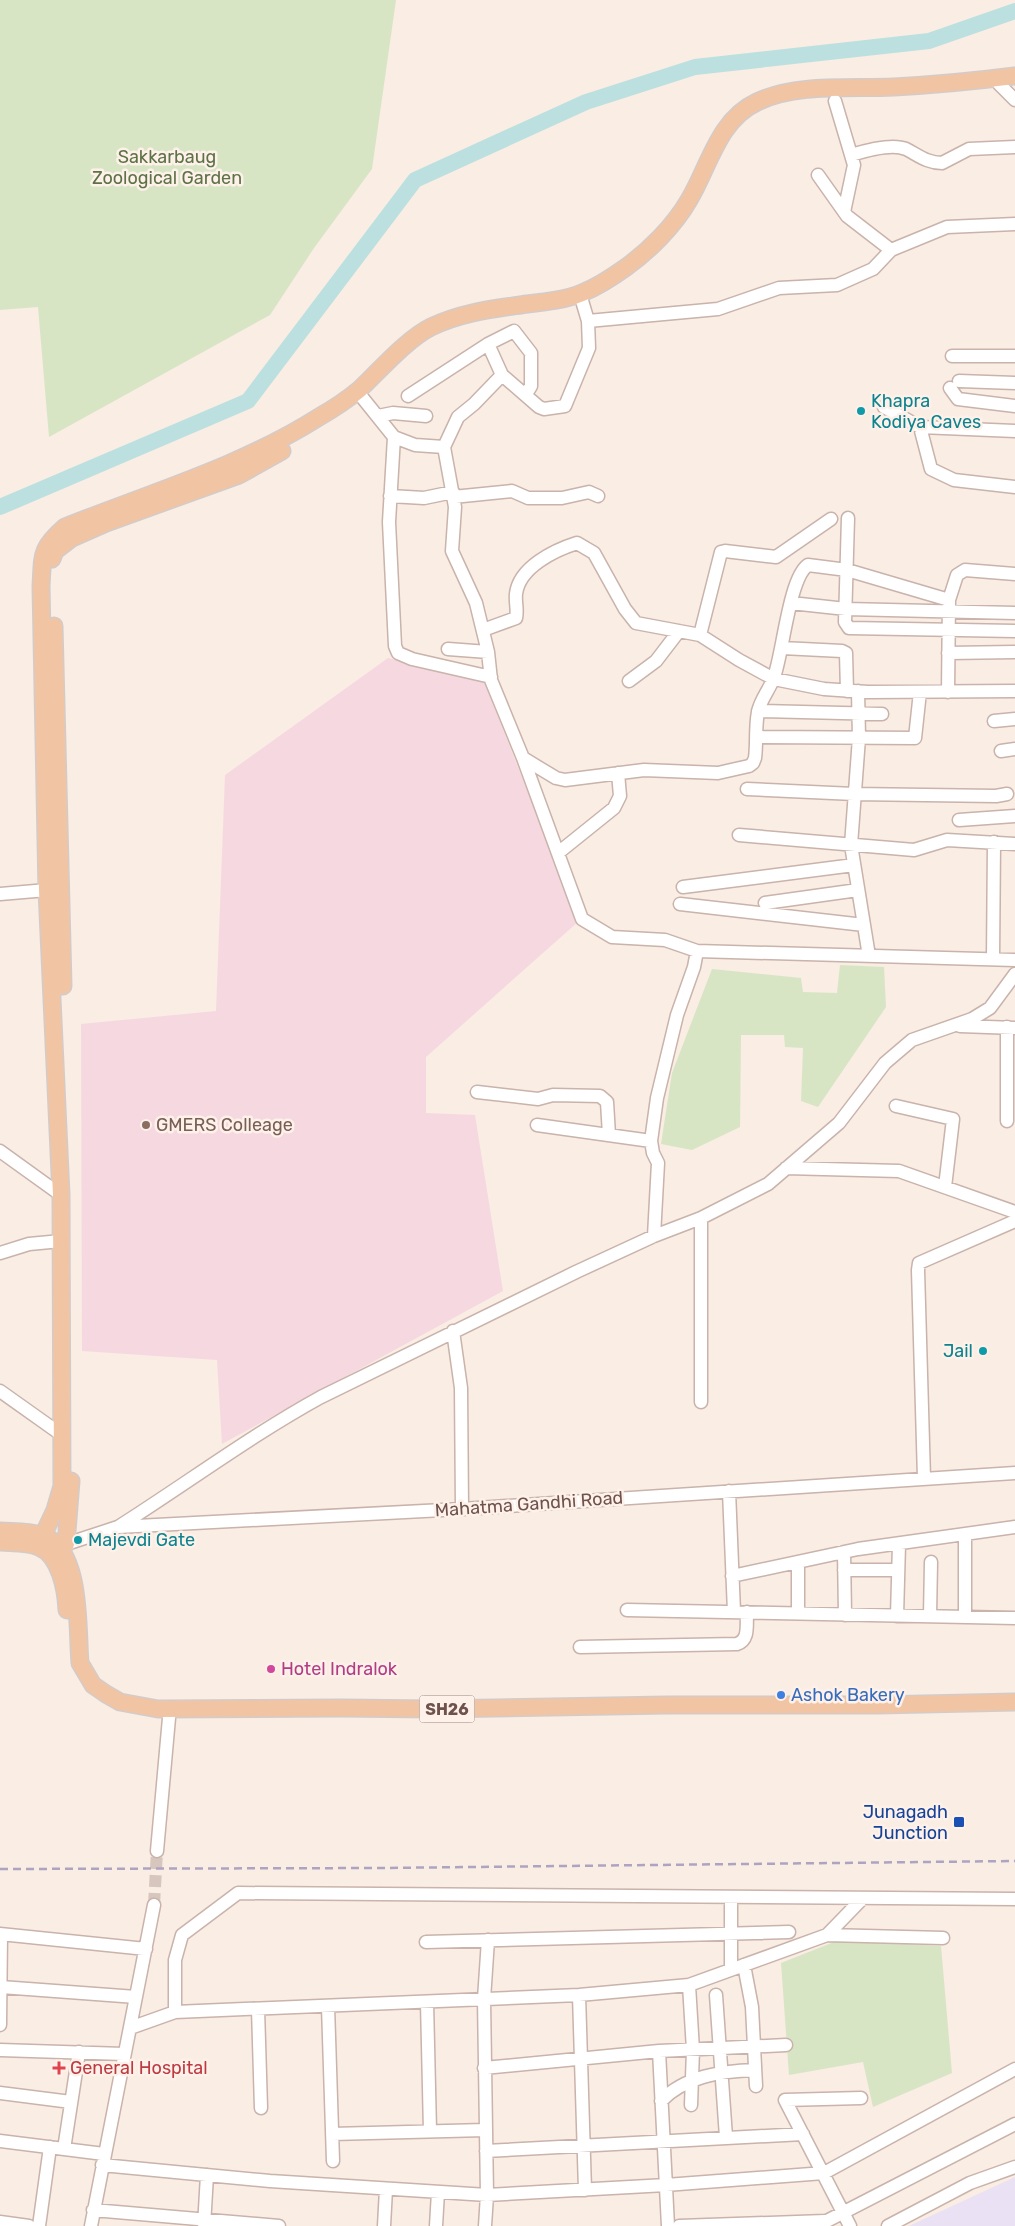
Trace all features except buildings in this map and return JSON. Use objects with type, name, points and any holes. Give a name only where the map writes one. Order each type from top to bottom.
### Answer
[{"type":"main road","points":[[580,298],[628,266],[650,247],[681,214],[716,144],[741,112],[755,103],[776,95],[795,91],[897,87],[1015,76]]},
{"type":"main road","points":[[50,1544],[71,1492],[72,1366],[52,559],[55,551],[72,538],[106,523],[239,475],[324,427],[360,395],[389,360],[427,329],[456,316],[478,311],[580,298],[625,280],[675,236],[692,216],[726,147],[736,132],[760,111],[783,104],[1007,83]]},
{"type":"main road","points":[[50,1544],[55,1510],[60,1493],[62,1434],[62,1241],[48,890],[42,557],[45,548],[65,527],[265,448],[360,395]]},
{"type":"main road","points":[[0,1531],[50,1544]]},
{"type":"main road","points":[[0,1542],[50,1544]]},
{"type":"main road","name":"SH26","points":[[50,1544],[73,1576],[80,1663],[85,1674],[93,1685],[106,1694],[136,1706],[180,1710],[247,1708],[434,1709],[667,1704],[832,1706],[1015,1702]]},
{"type":"main road","name":"SH26","points":[[50,1544],[52,1558],[61,1577],[67,1599],[68,1650],[71,1669],[80,1683],[99,1701],[112,1709],[130,1715],[170,1718],[215,1716],[952,1710],[1015,1712]]},
{"type":"street","points":[[1007,83],[1015,100]]},
{"type":"street","points":[[835,100],[851,155],[853,170],[844,212]]},
{"type":"street","points":[[851,155],[868,150],[895,147],[904,148],[926,160],[942,163],[969,149],[1015,147]]},
{"type":"street","points":[[818,175],[844,212],[891,250]]},
{"type":"street","points":[[588,321],[718,309],[779,288],[837,285],[872,269],[891,250],[947,227],[1015,224]]},
{"type":"street","points":[[488,344],[502,375],[526,394],[536,405],[544,409],[566,406],[589,348],[588,321],[580,298]]},
{"type":"street","points":[[408,396],[488,344],[514,331],[531,353],[531,386],[526,394]]},
{"type":"street","points":[[952,356],[1015,356]]},
{"type":"street","points":[[502,375],[474,404],[458,417],[444,447],[455,507],[452,550],[476,603],[488,652],[491,678],[523,758],[582,919],[612,937],[665,940],[697,951],[1015,960]]},
{"type":"street","points":[[1015,383],[955,384],[958,399],[1015,406]]},
{"type":"street","points":[[360,395],[394,437],[415,446],[444,447]]},
{"type":"street","points":[[884,407],[920,427],[1015,431]]},
{"type":"street","points":[[378,416],[393,414],[426,416]]},
{"type":"street","points":[[920,427],[931,469],[954,480],[1015,486]]},
{"type":"street","points":[[394,437],[389,522],[395,646],[398,653],[412,659],[491,678]]},
{"type":"street","points":[[390,496],[424,498],[453,494],[512,491],[528,498],[562,498],[589,492],[598,496]]},
{"type":"street","points":[[848,518],[845,622],[849,628],[1015,631]]},
{"type":"street","points":[[700,635],[721,552],[776,557],[831,519]]},
{"type":"street","points":[[483,630],[516,618],[518,610],[516,595],[525,572],[561,548],[577,543],[594,553],[625,609],[636,623],[700,635],[739,660],[774,678],[824,689],[853,691],[1015,692]]},
{"type":"street","points":[[523,758],[560,779],[644,770],[718,773],[753,763],[758,737],[758,711],[774,678],[799,574],[808,565],[847,570],[949,606]]},
{"type":"street","points":[[948,692],[949,606],[957,575],[965,570],[1015,574]]},
{"type":"street","points":[[791,602],[846,609],[949,606],[1015,613]]},
{"type":"street","points":[[629,680],[656,661],[679,631]]},
{"type":"street","points":[[782,648],[846,653],[858,713],[859,738],[851,845],[869,956]]},
{"type":"street","points":[[448,649],[488,652]]},
{"type":"street","points":[[948,653],[1015,652]]},
{"type":"street","points":[[758,737],[915,738],[920,692]]},
{"type":"street","points":[[758,711],[882,714]]},
{"type":"street","points":[[994,722],[1015,719]]},
{"type":"street","points":[[1002,751],[1015,749]]},
{"type":"street","points":[[558,853],[614,808],[620,796],[618,773]]},
{"type":"street","points":[[747,789],[854,794],[996,796],[1007,794]]},
{"type":"street","points":[[959,820],[1015,816]]},
{"type":"street","points":[[739,835],[914,850],[947,840],[1015,844]]},
{"type":"street","points":[[993,960],[994,842]]},
{"type":"street","points":[[683,887],[854,865]]},
{"type":"street","points":[[0,894],[48,890]]},
{"type":"street","points":[[765,903],[858,890]]},
{"type":"street","points":[[680,904],[864,925]]},
{"type":"street","points":[[654,1236],[658,1163],[653,1153],[651,1141],[657,1098],[677,1015],[694,967],[697,951]]},
{"type":"street","points":[[118,1527],[285,1417],[453,1331],[654,1236],[701,1218],[768,1184],[839,1123],[885,1063],[912,1040],[972,1019],[990,1008],[1015,974]]},
{"type":"street","points":[[951,1026],[1011,1028],[1007,1121]]},
{"type":"street","points":[[477,1092],[538,1099],[553,1095],[600,1096],[606,1102],[609,1135]]},
{"type":"street","points":[[896,1106],[953,1119],[945,1187]]},
{"type":"street","points":[[537,1125],[651,1141]]},
{"type":"street","points":[[0,1151],[61,1195]]},
{"type":"street","points":[[786,1168],[899,1171],[1015,1212]]},
{"type":"street","points":[[701,1218],[701,1402]]},
{"type":"street","points":[[924,1478],[919,1263],[1015,1222]]},
{"type":"street","points":[[0,1253],[29,1244],[62,1241]]},
{"type":"street","points":[[453,1331],[461,1388],[462,1508]]},
{"type":"street","points":[[0,1391],[62,1434]]},
{"type":"street","name":"Mahatma Gandhi Road","points":[[50,1544],[118,1527],[462,1508],[1015,1473]]},
{"type":"street","points":[[729,1491],[734,1612]]},
{"type":"street","points":[[732,1576],[844,1552],[1015,1527]]},
{"type":"street","points":[[965,1534],[965,1617]]},
{"type":"street","points":[[897,1616],[899,1544]]},
{"type":"street","points":[[844,1552],[845,1614]]},
{"type":"street","points":[[798,1562],[798,1614]]},
{"type":"street","points":[[930,1616],[931,1562]]},
{"type":"street","points":[[844,1570],[898,1570]]},
{"type":"street","points":[[627,1610],[1015,1618]]},
{"type":"street","points":[[580,1647],[742,1643],[746,1638],[747,1612]]},
{"type":"street","points":[[157,1851],[170,1718]]},
{"type":"street","points":[[176,2012],[175,1960],[182,1935],[238,1893],[1015,1899]]},
{"type":"street","points":[[730,1898],[731,1969]]},
{"type":"street","points":[[827,1935],[862,1899]]},
{"type":"street","points":[[91,2226],[154,1905]]},
{"type":"street","points":[[426,1942],[731,1932],[789,1932]]},
{"type":"street","points":[[0,2025],[1,1934],[146,1949]]},
{"type":"street","points":[[130,2028],[176,2012],[579,1995],[689,1985],[827,1935],[943,1938]]},
{"type":"street","points":[[485,2226],[487,2196],[484,1999],[488,1940]]},
{"type":"street","points":[[744,1964],[752,2007],[756,2086]]},
{"type":"street","points":[[689,1985],[693,2050],[691,2105]]},
{"type":"street","points":[[1,1987],[136,1997]]},
{"type":"street","points":[[579,1995],[586,2190]]},
{"type":"street","points":[[716,1995],[723,2071],[726,2137]]},
{"type":"street","points":[[427,2002],[430,2132]]},
{"type":"street","points":[[328,2006],[334,2161]]},
{"type":"street","points":[[258,2009],[261,2108]]},
{"type":"street","points":[[484,2068],[659,2051],[786,2045]]},
{"type":"street","points":[[0,2050],[124,2054]]},
{"type":"street","points":[[659,2051],[668,2226]]},
{"type":"street","points":[[64,2149],[79,2052]]},
{"type":"street","points":[[661,2101],[671,2091],[692,2081],[723,2071],[755,2070]]},
{"type":"street","points":[[0,2141],[64,2149],[103,2159],[207,2175],[487,2196],[666,2185],[824,2173],[1015,2070]]},
{"type":"street","points":[[0,2093],[71,2102]]},
{"type":"street","points":[[850,2226],[786,2100],[861,2098]]},
{"type":"street","points":[[679,2226],[822,2223],[1015,2124]]},
{"type":"street","points":[[332,2134],[486,2130]]},
{"type":"street","points":[[486,2151],[803,2134]]},
{"type":"street","points":[[39,2226],[50,2147]]},
{"type":"street","points":[[888,2226],[970,2183],[1015,2167]]},
{"type":"street","points":[[204,2223],[207,2175]]},
{"type":"street","points":[[384,2226],[386,2188]]},
{"type":"street","points":[[436,2226],[438,2192]]},
{"type":"street","points":[[93,2210],[204,2223],[279,2226]]},
{"type":"street","points":[[0,2222],[28,2226]]},
{"type":"shaded area","points":[[388,658],[483,679],[579,921],[426,1057],[426,1113],[475,1115],[503,1291],[222,1444],[217,1360],[82,1351],[81,1024],[216,1011],[225,775]]},
{"type":"shaded area","points":[[1015,2177],[1015,2226],[909,2226]]},
{"type":"green space","name":"Sakkarbaug Zoological Garden","points":[[0,0],[396,0],[372,169],[314,248],[270,315],[49,437],[38,307],[0,310]]},
{"type":"green space","points":[[840,965],[884,967],[886,1007],[818,1107],[801,1101],[803,1048],[785,1047],[784,1035],[741,1035],[740,1127],[692,1150],[661,1144],[672,1073],[712,969],[801,978],[803,992],[837,993]]},
{"type":"green space","points":[[839,1940],[941,1946],[952,2073],[873,2107],[863,2062],[789,2075],[781,1963]]},
{"type":"waterway","points":[[0,507],[248,401],[415,180],[586,102],[695,67],[929,41],[1015,11]]},
{"type":"tunnel","points":[[154,1905],[157,1851]]},
{"type":"railway","points":[[0,1869],[381,1868],[1015,1861]]},
{"type":"place","name":"Khapra Kodiya Caves","points":[[861,411]]},
{"type":"place","name":"GMERS Colleage","points":[[146,1125]]},
{"type":"place","name":"Jail","points":[[983,1351]]},
{"type":"place","name":"Majevdi Gate","points":[[78,1540]]},
{"type":"place","name":"Hotel Indralok","points":[[271,1669]]},
{"type":"place","name":"Ashok Bakery","points":[[781,1695]]},
{"type":"place","name":"Junagadh Junction","points":[[959,1822]]},
{"type":"place","name":"General Hospital","points":[[59,2068]]}]
